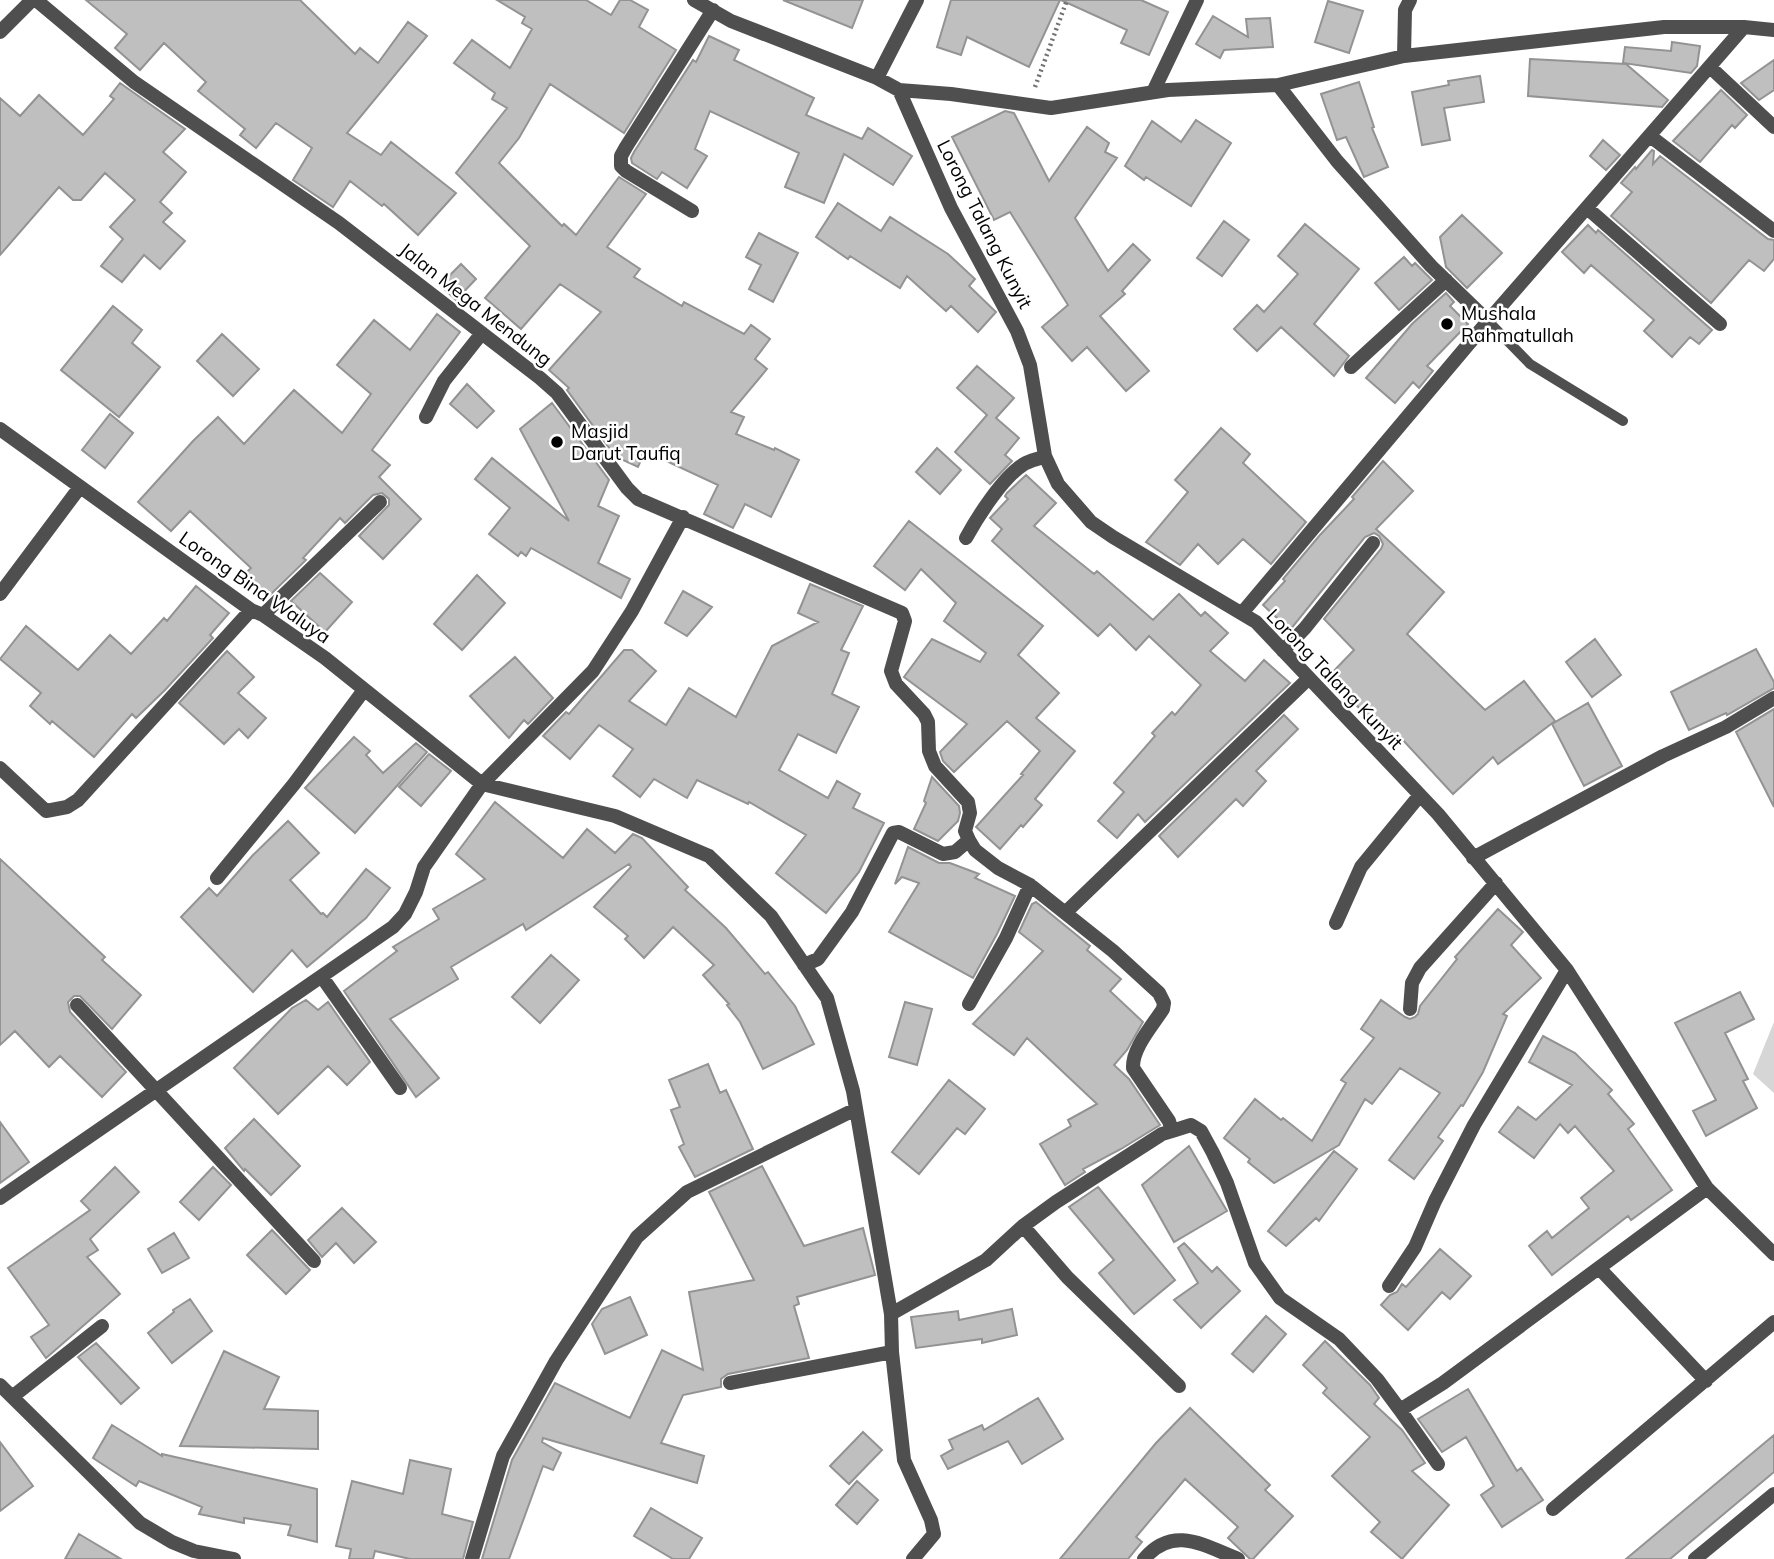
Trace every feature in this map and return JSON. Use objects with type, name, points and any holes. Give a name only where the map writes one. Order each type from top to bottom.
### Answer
[{"type":"street","name":"Jalan Mega Mendung","points":[[0,32],[34,0],[134,82],[339,223],[557,393],[632,495],[904,614],[905,621],[891,671],[896,684],[928,722],[929,751],[935,766],[968,802],[970,813],[965,831],[969,841]]},
{"type":"street","points":[[694,0],[731,21],[877,78],[899,90],[951,94],[1051,108],[1153,92],[1278,85],[1404,56],[1664,27],[1744,27],[1774,30]]},
{"type":"street","points":[[877,78],[917,0]]},
{"type":"street","points":[[1153,92],[1197,0]]},
{"type":"street","points":[[1404,56],[1405,10],[1410,0]]},
{"type":"street","points":[[692,211],[626,171],[620,161],[626,147],[713,10]]},
{"type":"street","points":[[1242,613],[1488,321],[1744,27]]},
{"type":"street","points":[[1710,67],[1774,127]]},
{"type":"street","points":[[1278,85],[1337,161],[1446,280],[1488,321]]},
{"type":"street","name":"Lorong Talang Kunyit","points":[[899,90],[951,208],[1017,331],[1030,365],[1045,456],[1058,484],[1091,522],[1131,549],[1256,622],[1438,814],[1567,970],[1707,1188],[1774,1254]]},
{"type":"street","points":[[1650,136],[1774,232]]},
{"type":"street","points":[[1587,208],[1720,324]]},
{"type":"street","points":[[1351,367],[1446,280]]},
{"type":"street","points":[[426,416],[449,374],[482,333]]},
{"type":"street","name":"Lorong Bina Waluya","points":[[0,429],[325,658],[482,784]]},
{"type":"street","points":[[966,538],[975,522],[1014,474],[1026,463],[1045,456]]},
{"type":"street","points":[[0,593],[80,487]]},
{"type":"street","points":[[0,768],[46,811],[67,807],[78,800],[257,612],[380,502]]},
{"type":"street","points":[[0,1198],[393,927],[405,914],[424,867],[482,784],[593,671],[632,611],[683,517]]},
{"type":"street","points":[[1283,651],[1373,543]]},
{"type":"street","points":[[1065,913],[1309,678]]},
{"type":"street","points":[[217,878],[294,784],[364,690]]},
{"type":"street","points":[[1473,859],[1663,756],[1726,727],[1774,698]]},
{"type":"street","points":[[482,784],[615,816],[709,856],[771,916],[827,998],[856,1109],[891,1314],[892,1352],[904,1461],[931,1520],[934,1534],[913,1559]]},
{"type":"street","points":[[1336,923],[1361,867],[1420,795]]},
{"type":"street","points":[[804,965],[818,959],[852,912],[893,833],[900,832],[943,854],[955,852],[969,841],[975,850],[998,868],[1031,885],[1159,993],[1164,1003],[1163,1009],[1133,1058],[1133,1068],[1169,1121],[1171,1131]]},
{"type":"street","points":[[1410,1009],[1412,983],[1420,968],[1496,883]]},
{"type":"street","points":[[969,1004],[1006,938],[1031,885]]},
{"type":"street","points":[[1389,1286],[1415,1247],[1474,1125],[1567,970]]},
{"type":"street","points":[[322,977],[400,1088]]},
{"type":"street","points":[[76,1004],[314,1261]]},
{"type":"street","points":[[472,1559],[503,1456],[556,1361],[637,1237],[687,1192],[856,1109]]},
{"type":"street","points":[[891,1314],[986,1260],[1056,1202],[1162,1134],[1191,1125],[1201,1130],[1227,1183],[1255,1263],[1280,1298],[1339,1339],[1377,1379],[1438,1464]]},
{"type":"street","points":[[1400,1410],[1443,1383],[1707,1188]]},
{"type":"street","points":[[1023,1227],[1067,1277],[1179,1386]]},
{"type":"street","points":[[1599,1268],[1706,1381]]},
{"type":"street","points":[[1553,1509],[1774,1322]]},
{"type":"street","points":[[12,1396],[102,1326]]},
{"type":"street","points":[[730,1383],[892,1352]]},
{"type":"street","points":[[0,1385],[140,1523],[172,1542],[194,1551],[234,1559]]},
{"type":"street","points":[[1695,1559],[1774,1494]]},
{"type":"street","points":[[1144,1559],[1155,1546],[1167,1540],[1182,1540],[1238,1559]]},
{"type":"lane","points":[[1488,321],[1530,364],[1623,421]]},
{"type":"path","points":[[1029,104],[1067,0]]},
{"type":"shaded area","points":[[1774,1022],[1774,1093],[1753,1074]]},
{"type":"building","points":[[86,0],[300,0],[355,54],[360,48],[378,63],[408,22],[427,36],[347,133],[381,155],[391,142],[456,193],[418,235],[384,204],[382,206],[350,181],[333,207],[293,180],[312,148],[276,123],[256,148],[240,135],[245,129],[198,91],[206,82],[164,43],[140,70],[115,48],[127,34]]},
{"type":"building","points":[[497,0],[586,0],[611,15],[620,0],[630,0],[648,10],[639,27],[676,50],[624,133],[550,84],[519,138],[499,163],[562,226],[564,224],[576,235],[619,177],[646,194],[607,247],[640,269],[634,277],[682,306],[684,302],[744,334],[751,325],[770,339],[755,359],[767,369],[731,412],[744,417],[736,434],[799,460],[771,517],[745,504],[733,528],[704,514],[718,485],[645,451],[638,467],[619,458],[618,460],[567,390],[569,388],[549,370],[601,312],[560,284],[521,329],[485,298],[530,246],[456,173],[507,108],[492,99],[495,93],[454,63],[472,40],[510,68],[532,29],[522,23],[525,17]]},
{"type":"building","points":[[783,0],[863,0],[852,28]]},
{"type":"building","points":[[951,0],[1060,0],[1029,67],[967,37],[961,55],[937,47]]},
{"type":"building","points":[[1061,0],[1141,0],[1168,12],[1149,55],[1121,43],[1127,30]]},
{"type":"building","points":[[1328,1],[1363,11],[1349,53],[1315,42]]},
{"type":"building","points":[[1213,16],[1248,37],[1246,19],[1270,18],[1273,47],[1224,50],[1220,58],[1196,44]]},
{"type":"building","points":[[709,36],[739,50],[734,60],[814,98],[806,115],[862,139],[868,128],[912,156],[893,185],[844,154],[824,203],[785,187],[799,153],[710,111],[695,149],[707,156],[687,188],[662,172],[657,179],[632,163],[634,152],[693,60],[696,62]]},
{"type":"building","points":[[1672,42],[1700,46],[1697,66],[1691,73],[1623,63],[1625,47],[1671,51]]},
{"type":"building","points":[[1530,59],[1626,64],[1668,100],[1662,107],[1528,96]]},
{"type":"building","points":[[1774,60],[1774,90],[1759,100],[1741,83]]},
{"type":"building","points":[[1480,76],[1484,102],[1444,108],[1450,140],[1422,145],[1412,92],[1449,85],[1448,81]]},
{"type":"building","points":[[1359,82],[1374,127],[1372,128],[1388,167],[1364,177],[1346,137],[1337,140],[1321,94]]},
{"type":"building","points":[[120,83],[185,129],[163,152],[186,172],[160,202],[172,213],[163,222],[185,241],[160,269],[144,255],[122,282],[101,266],[123,239],[110,227],[135,200],[105,173],[81,200],[73,200],[59,187],[0,255],[0,98],[20,116],[39,95],[83,135],[114,99],[110,96]]},
{"type":"building","points":[[1721,90],[1747,115],[1735,128],[1732,125],[1700,162],[1673,141]]},
{"type":"building","points":[[1005,111],[1014,113],[1049,181],[1087,127],[1109,143],[1105,152],[1117,158],[1075,218],[1108,271],[1133,244],[1150,260],[1122,291],[1125,294],[1100,316],[1149,371],[1126,391],[1087,347],[1072,361],[1042,327],[1068,305],[1010,212],[994,220],[952,137]]},
{"type":"building","points":[[1196,120],[1231,143],[1191,206],[1146,177],[1144,180],[1125,166],[1152,121],[1181,142]]},
{"type":"building","points":[[1603,140],[1620,155],[1606,170],[1590,156]]},
{"type":"building","points":[[1652,150],[1653,164],[1660,156],[1768,239],[1774,240],[1774,259],[1764,271],[1749,260],[1711,303],[1611,216],[1632,192],[1621,183]]},
{"type":"building","points":[[838,203],[881,231],[890,217],[948,254],[975,279],[969,286],[996,312],[978,332],[951,306],[946,311],[907,276],[900,288],[850,256],[848,259],[816,237]]},
{"type":"building","points":[[1462,215],[1502,253],[1467,288],[1446,267],[1440,237]]},
{"type":"building","points":[[1224,221],[1249,240],[1222,276],[1197,258]]},
{"type":"building","points":[[1305,224],[1359,269],[1314,324],[1349,356],[1334,376],[1281,327],[1257,351],[1234,329],[1257,305],[1264,312],[1298,274],[1278,256]]},
{"type":"building","points":[[1588,225],[1596,233],[1598,230],[1712,330],[1699,344],[1690,337],[1672,357],[1644,331],[1654,320],[1591,265],[1584,273],[1562,252]]},
{"type":"building","points":[[759,233],[798,253],[773,302],[749,289],[761,265],[746,257]]},
{"type":"building","points":[[1404,257],[1412,266],[1415,263],[1432,280],[1399,310],[1375,283]]},
{"type":"building","points":[[461,264],[476,279],[456,300],[440,285]]},
{"type":"building","points":[[1446,293],[1454,302],[1450,306],[1468,324],[1427,366],[1433,371],[1419,388],[1413,382],[1395,403],[1366,378],[1412,324]]},
{"type":"building","points":[[113,306],[142,330],[132,343],[160,367],[119,417],[61,370]]},
{"type":"building","points":[[437,314],[460,332],[372,450],[390,465],[379,477],[421,519],[383,559],[359,536],[389,505],[389,499],[382,493],[373,495],[345,523],[340,518],[303,558],[306,560],[268,597],[243,576],[251,568],[190,511],[171,531],[138,502],[218,417],[244,444],[294,390],[342,433],[371,394],[337,365],[374,320],[410,350]]},
{"type":"building","points":[[222,334],[259,369],[233,396],[197,361]]},
{"type":"building","points":[[977,366],[1014,398],[996,418],[1019,438],[1005,455],[1012,461],[990,484],[955,452],[987,415],[957,388]]},
{"type":"building","points":[[467,384],[494,411],[477,428],[450,404]]},
{"type":"building","points":[[552,403],[609,480],[598,506],[619,516],[598,563],[630,579],[621,598],[531,548],[526,556],[521,552],[518,556],[489,534],[510,508],[475,479],[492,458],[569,521],[520,429]]},
{"type":"building","points":[[110,414],[133,433],[105,468],[82,450]]},
{"type":"building","points":[[1221,428],[1250,454],[1243,463],[1306,522],[1271,564],[1243,539],[1218,564],[1198,544],[1180,565],[1146,542],[1188,492],[1175,480]]},
{"type":"building","points":[[937,448],[961,470],[940,494],[916,472]]},
{"type":"building","points":[[1383,461],[1413,491],[1376,529],[1444,592],[1407,634],[1485,710],[1524,681],[1555,721],[1498,764],[1493,757],[1453,794],[1401,738],[1398,741],[1374,716],[1370,720],[1349,697],[1347,699],[1326,679],[1354,650],[1324,619],[1381,549],[1383,544],[1379,536],[1374,533],[1365,537],[1290,630],[1263,605]]},
{"type":"building","points":[[1026,475],[1056,503],[1034,526],[1094,574],[1097,571],[1153,620],[1179,594],[1201,616],[1205,612],[1228,633],[1210,651],[1245,681],[1264,660],[1290,683],[1145,822],[1138,814],[1117,838],[1098,821],[1124,792],[1114,783],[1155,736],[1152,733],[1172,712],[1175,715],[1201,685],[1149,636],[1136,650],[1110,624],[1098,636],[992,541],[1002,529],[990,518],[1008,499],[1005,496],[1007,493]]},
{"type":"building","points":[[909,521],[1043,626],[1018,655],[1059,693],[1036,718],[1075,751],[1035,799],[1042,805],[1000,849],[976,827],[1023,775],[1021,774],[1040,751],[1007,721],[954,772],[943,761],[940,752],[967,724],[904,677],[932,639],[980,662],[986,653],[944,621],[956,603],[921,569],[905,590],[874,566]]},
{"type":"building","points":[[320,573],[352,602],[325,632],[291,601]]},
{"type":"building","points":[[477,575],[505,603],[462,650],[434,624]]},
{"type":"building","points":[[810,584],[863,606],[841,650],[849,653],[832,694],[859,707],[836,753],[798,734],[779,770],[828,798],[837,781],[860,794],[853,808],[884,823],[859,872],[826,913],[776,873],[806,835],[749,802],[748,804],[697,780],[687,798],[654,779],[640,797],[613,776],[633,749],[599,725],[570,759],[543,736],[566,712],[569,714],[624,650],[632,650],[656,671],[629,701],[666,725],[689,688],[736,717],[772,646],[818,622],[798,613]]},
{"type":"building","points":[[196,586],[229,613],[210,635],[213,638],[165,690],[136,718],[132,714],[94,757],[30,706],[41,693],[0,659],[26,626],[78,670],[110,635],[131,654],[164,618],[167,621]]},
{"type":"building","points":[[683,591],[712,607],[687,636],[665,623]]},
{"type":"building","points":[[1595,639],[1621,675],[1592,697],[1566,662]]},
{"type":"building","points":[[1756,649],[1774,682],[1774,688],[1727,715],[1726,713],[1689,730],[1671,692]]},
{"type":"building","points":[[227,651],[254,677],[238,693],[266,718],[248,738],[239,729],[224,744],[179,703]]},
{"type":"building","points":[[515,657],[553,698],[528,724],[524,720],[509,738],[470,696]]},
{"type":"building","points":[[1588,703],[1622,766],[1584,786],[1552,724]]},
{"type":"building","points":[[1774,709],[1774,807],[1736,732]]},
{"type":"building","points":[[1284,715],[1298,729],[1256,771],[1266,781],[1243,806],[1236,799],[1178,857],[1159,836]]},
{"type":"building","points":[[354,737],[370,751],[366,755],[383,773],[416,743],[427,752],[355,833],[305,788]]},
{"type":"building","points":[[429,754],[451,771],[421,806],[399,787]]},
{"type":"building","points":[[932,777],[959,806],[960,813],[958,821],[938,841],[914,829],[926,803],[924,801]]},
{"type":"building","points":[[495,802],[563,858],[587,829],[615,853],[633,834],[642,838],[688,887],[685,890],[726,928],[765,974],[768,972],[795,1006],[814,1044],[763,1069],[740,1022],[727,1005],[729,1004],[703,975],[714,965],[673,927],[644,958],[625,939],[628,936],[594,907],[631,867],[629,864],[526,930],[523,924],[451,967],[458,979],[390,1019],[439,1078],[416,1097],[344,991],[397,951],[393,947],[439,919],[433,909],[485,879],[456,854]]},
{"type":"building","points":[[288,821],[319,853],[290,880],[321,914],[327,917],[366,869],[390,888],[366,918],[307,967],[292,950],[253,992],[181,917],[209,888],[217,896]]},
{"type":"building","points":[[908,847],[939,863],[950,863],[979,874],[975,878],[1015,896],[973,978],[889,932],[919,883],[902,877],[895,884]]},
{"type":"building","points":[[0,859],[105,957],[102,960],[141,995],[112,1029],[80,996],[74,996],[68,1002],[70,1012],[126,1072],[102,1097],[60,1056],[49,1067],[15,1031],[0,1045]]},
{"type":"building","points":[[1036,902],[1090,946],[1087,950],[1121,979],[1110,991],[1143,1022],[1127,1050],[1114,1065],[1129,1079],[1160,1125],[1083,1169],[1085,1172],[1065,1185],[1040,1144],[1071,1126],[1068,1120],[1097,1104],[1027,1038],[1014,1055],[973,1024],[1043,951],[1019,932],[1032,904]]},
{"type":"building","points":[[1498,909],[1523,932],[1511,945],[1541,978],[1503,1014],[1507,1016],[1483,1072],[1463,1106],[1461,1105],[1438,1137],[1443,1141],[1414,1179],[1389,1160],[1440,1093],[1400,1068],[1372,1104],[1365,1099],[1339,1145],[1274,1183],[1224,1138],[1255,1099],[1312,1141],[1346,1083],[1341,1080],[1374,1038],[1361,1029],[1381,1000],[1405,1017],[1415,1017],[1420,1006],[1457,959],[1455,957]]},
{"type":"building","points":[[551,955],[579,980],[540,1023],[512,997]]},
{"type":"building","points":[[1740,992],[1754,1019],[1725,1033],[1748,1079],[1743,1081],[1757,1108],[1706,1136],[1693,1111],[1716,1100],[1675,1023]]},
{"type":"building","points":[[306,1000],[318,1010],[328,1002],[370,1062],[347,1085],[328,1066],[278,1114],[234,1068],[292,1008]]},
{"type":"building","points":[[905,1002],[932,1009],[917,1065],[889,1057]]},
{"type":"building","points":[[1543,1036],[1575,1053],[1612,1090],[1608,1094],[1634,1124],[1628,1129],[1672,1190],[1631,1220],[1628,1216],[1552,1275],[1529,1246],[1547,1231],[1552,1238],[1589,1208],[1581,1198],[1614,1171],[1575,1126],[1568,1133],[1560,1124],[1534,1158],[1499,1132],[1518,1107],[1536,1120],[1572,1085],[1529,1062]]},
{"type":"building","points":[[708,1064],[720,1093],[726,1090],[753,1149],[695,1177],[679,1147],[684,1144],[671,1110],[680,1107],[669,1080]]},
{"type":"building","points":[[949,1080],[985,1109],[965,1134],[957,1128],[919,1174],[892,1152]]},
{"type":"building","points":[[254,1119],[300,1166],[271,1195],[245,1169],[244,1171],[225,1148]]},
{"type":"building","points":[[0,1122],[29,1162],[0,1183]]},
{"type":"building","points":[[1189,1146],[1227,1211],[1174,1242],[1142,1185]]},
{"type":"building","points":[[1334,1151],[1357,1169],[1319,1221],[1316,1218],[1286,1246],[1268,1231]]},
{"type":"building","points":[[762,1166],[804,1246],[863,1228],[875,1275],[797,1297],[799,1304],[794,1306],[809,1358],[728,1374],[721,1379],[721,1387],[683,1395],[661,1443],[704,1456],[697,1483],[543,1438],[542,1442],[561,1453],[553,1470],[543,1466],[509,1559],[482,1559],[512,1460],[555,1383],[630,1418],[662,1350],[703,1370],[689,1292],[754,1280],[709,1192]]},
{"type":"building","points":[[115,1167],[139,1192],[90,1239],[98,1250],[87,1257],[120,1294],[46,1358],[31,1337],[49,1325],[8,1268],[90,1210],[81,1201]]},
{"type":"building","points":[[213,1167],[231,1185],[199,1220],[180,1202]]},
{"type":"building","points":[[1098,1187],[1175,1280],[1134,1314],[1099,1273],[1114,1260],[1069,1207]]},
{"type":"building","points":[[342,1208],[376,1242],[354,1263],[336,1243],[322,1257],[308,1240]]},
{"type":"building","points":[[272,1230],[310,1270],[286,1294],[247,1255]]},
{"type":"building","points":[[174,1233],[189,1258],[162,1273],[148,1249]]},
{"type":"building","points":[[1184,1243],[1212,1272],[1217,1267],[1240,1291],[1201,1328],[1174,1300],[1198,1283],[1178,1248]]},
{"type":"building","points":[[1440,1249],[1471,1276],[1450,1299],[1442,1292],[1408,1330],[1381,1305],[1397,1292],[1402,1284],[1406,1287]]},
{"type":"building","points":[[630,1297],[647,1335],[605,1354],[592,1324],[602,1309]]},
{"type":"building","points":[[190,1299],[212,1331],[172,1363],[148,1333],[174,1312],[173,1310]]},
{"type":"building","points":[[1012,1309],[1017,1335],[982,1343],[982,1339],[916,1348],[911,1317],[958,1311],[959,1320]]},
{"type":"building","points":[[1266,1316],[1286,1334],[1253,1372],[1232,1354]]},
{"type":"building","points":[[1325,1341],[1370,1385],[1379,1398],[1374,1404],[1402,1430],[1425,1463],[1412,1471],[1449,1505],[1402,1559],[1371,1532],[1380,1522],[1332,1476],[1370,1437],[1323,1393],[1327,1388],[1303,1365]]},
{"type":"building","points":[[96,1343],[139,1388],[121,1404],[78,1357]]},
{"type":"building","points":[[224,1351],[279,1377],[264,1409],[318,1411],[318,1449],[180,1446]]},
{"type":"building","points":[[1468,1389],[1517,1471],[1521,1468],[1543,1500],[1502,1527],[1481,1495],[1494,1486],[1466,1437],[1442,1452],[1418,1419]]},
{"type":"building","points":[[1038,1398],[1063,1439],[1022,1464],[1008,1441],[948,1469],[941,1456],[953,1449],[949,1440],[982,1425],[984,1430]]},
{"type":"building","points":[[1190,1408],[1270,1485],[1265,1490],[1293,1516],[1253,1559],[1250,1559],[1228,1538],[1238,1527],[1185,1479],[1136,1537],[1142,1542],[1128,1559],[1060,1559],[1156,1443]]},
{"type":"building","points":[[112,1425],[162,1456],[317,1489],[317,1542],[288,1535],[291,1525],[244,1518],[244,1523],[199,1514],[202,1507],[139,1481],[136,1486],[93,1458]]},
{"type":"building","points":[[863,1432],[882,1450],[849,1484],[830,1466]]},
{"type":"building","points":[[1774,1435],[1774,1472],[1670,1559],[1626,1559]]},
{"type":"building","points":[[0,1442],[33,1486],[0,1511]]},
{"type":"building","points":[[410,1460],[451,1469],[442,1514],[473,1522],[463,1559],[410,1559],[375,1551],[373,1559],[349,1559],[351,1549],[336,1546],[352,1481],[403,1494]]},
{"type":"building","points":[[857,1481],[878,1500],[857,1524],[836,1505]]},
{"type":"building","points":[[651,1508],[702,1538],[689,1559],[673,1559],[634,1536]]},
{"type":"building","points":[[79,1534],[121,1559],[65,1559]]},
{"type":"place","name":"Mushala Rahmatullah","points":[[1447,324]]},
{"type":"place","name":"Masjid Darut Taufiq","points":[[557,442]]}]
